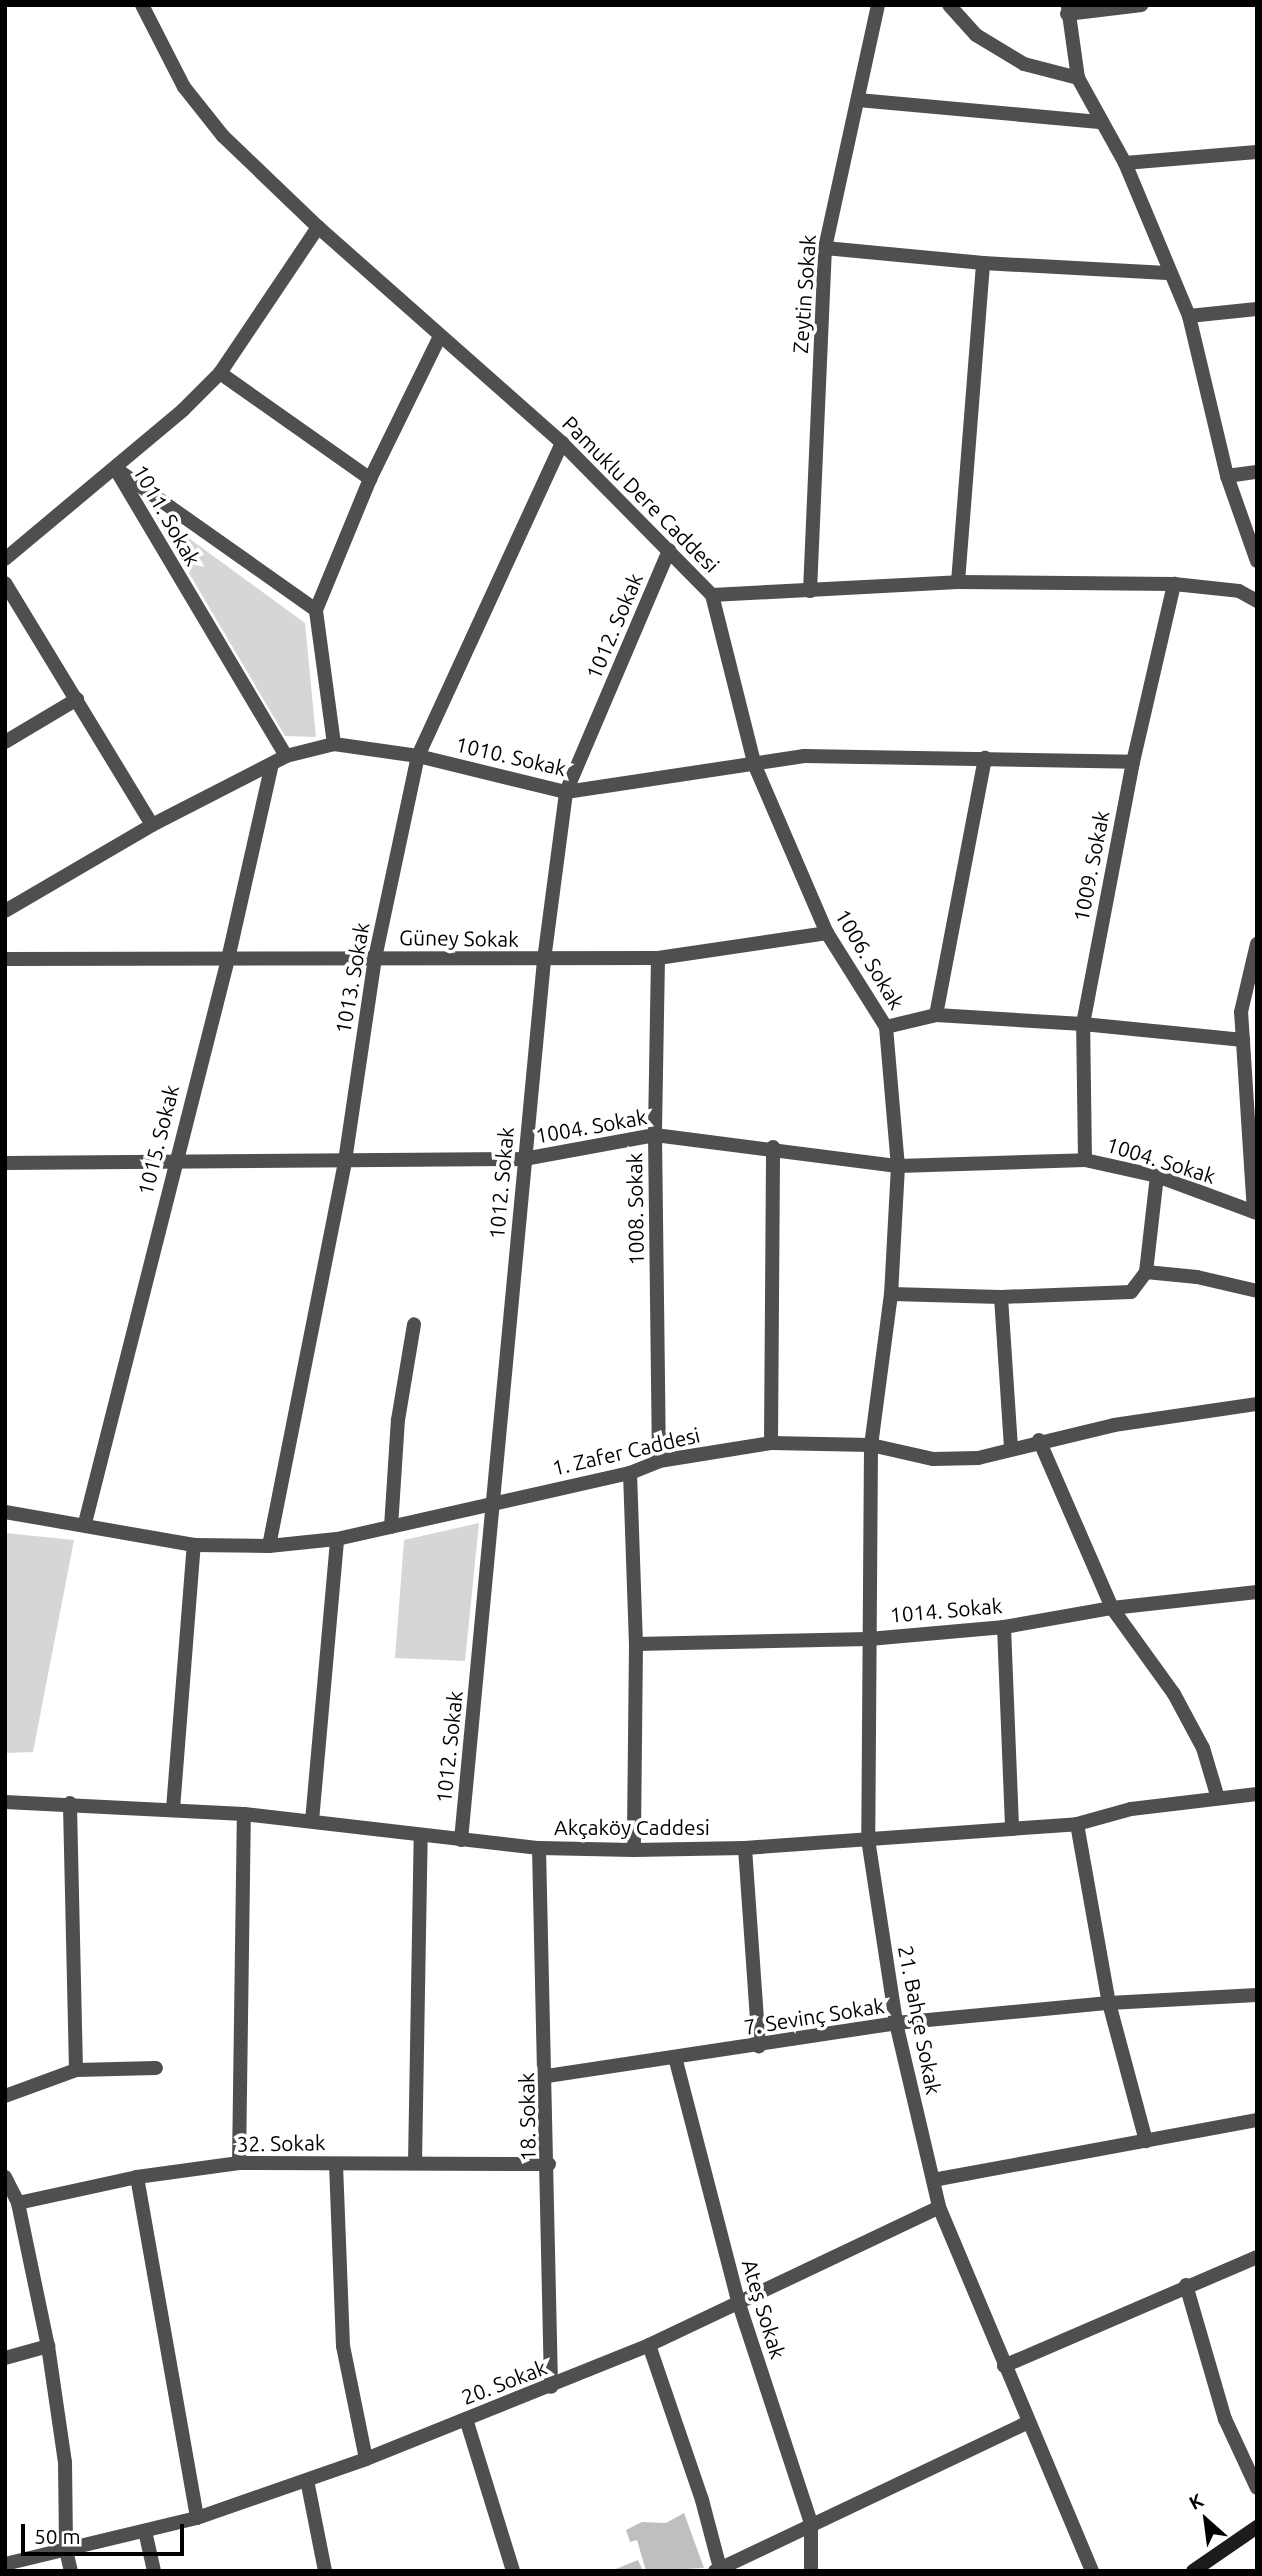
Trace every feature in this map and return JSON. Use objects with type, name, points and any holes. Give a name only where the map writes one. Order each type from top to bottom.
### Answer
[{"type":"main road","points":[[1193,2571],[1257,2527]]},
{"type":"street","name":"Pamuklu Dere Caddesi","points":[[142,5],[184,87],[223,136],[318,228],[562,443],[712,595],[958,582],[1174,584],[1239,591],[1257,601]]},
{"type":"street","name":"Zeytin Sokak","points":[[810,591],[825,248],[878,5]]},
{"type":"street","points":[[949,5],[976,35],[1024,64],[1078,78]]},
{"type":"street","points":[[1141,5],[1068,10],[1078,78],[1125,163],[1167,273],[1189,316],[1227,476],[1257,561]]},
{"type":"street","points":[[858,100],[1102,122]]},
{"type":"street","points":[[1125,163],[1257,152]]},
{"type":"street","points":[[5,559],[115,468],[220,373],[318,228]]},
{"type":"street","points":[[825,248],[983,263],[1167,273]]},
{"type":"street","points":[[958,582],[983,263]]},
{"type":"street","points":[[1189,316],[1257,309]]},
{"type":"street","points":[[334,744],[316,610],[370,479],[440,336]]},
{"type":"street","points":[[220,373],[370,479]]},
{"type":"street","name":"1013. Sokak","points":[[269,1546],[345,1161],[375,958],[418,756],[562,443]]},
{"type":"street","name":"1011. Sokak","points":[[115,468],[316,610]]},
{"type":"street","name":"1011. Sokak","points":[[115,468],[286,756]]},
{"type":"street","points":[[1227,476],[1257,472]]},
{"type":"street","name":"1012. Sokak","points":[[461,1840],[524,1159],[544,960],[566,792],[669,550]]},
{"type":"street","points":[[5,583],[152,825]]},
{"type":"street","name":"1009. Sokak","points":[[1085,1160],[1083,1024],[1133,762],[1174,584]]},
{"type":"street","name":"1006. Sokak","points":[[712,595],[755,766],[827,933],[886,1027],[898,1166],[891,1294],[871,1445]]},
{"type":"street","points":[[5,742],[77,699]]},
{"type":"street","name":"1010. Sokak","points":[[5,912],[152,825],[271,768],[286,756],[334,744],[418,756],[566,792],[804,757],[1133,762]]},
{"type":"street","points":[[936,1015],[985,758]]},
{"type":"street","name":"1015. Sokak","points":[[85,1523],[174,1161],[228,959],[271,768]]},
{"type":"street","name":"Güney Sokak","points":[[5,959],[658,958],[827,933]]},
{"type":"street","points":[[1255,1212],[1241,1013],[1257,944]]},
{"type":"street","name":"1008. Sokak","points":[[658,958],[655,1135],[659,1461]]},
{"type":"street","points":[[1241,1013],[1257,1015]]},
{"type":"street","points":[[886,1027],[936,1015],[1083,1024],[1243,1040]]},
{"type":"street","name":"1004. Sokak","points":[[5,1163],[524,1159],[655,1135],[772,1147],[898,1166],[1085,1160],[1157,1176],[1255,1212]]},
{"type":"street","points":[[771,1443],[772,1147]]},
{"type":"street","points":[[891,1294],[1001,1297],[1131,1292],[1146,1272],[1157,1176]]},
{"type":"street","points":[[1146,1272],[1197,1277],[1257,1291]]},
{"type":"street","points":[[1001,1297],[1011,1448]]},
{"type":"street","points":[[391,1527],[398,1420],[414,1324]]},
{"type":"street","name":"1. Zafer Caddesi","points":[[5,1512],[85,1523],[194,1545],[269,1546],[337,1539],[630,1473],[659,1461],[771,1443],[871,1445],[933,1459],[978,1458],[1039,1440],[1257,1404]]},
{"type":"street","points":[[1039,1440],[1112,1608],[1174,1694],[1203,1748],[1217,1795]]},
{"type":"street","name":"21. Bahçe Sokak","points":[[871,1445],[868,1839],[896,2023],[939,2207],[1026,2423],[1092,2571]]},
{"type":"street","points":[[630,1473],[636,1644],[634,1850]]},
{"type":"street","points":[[312,1821],[337,1539]]},
{"type":"street","points":[[173,1809],[194,1545]]},
{"type":"street","name":"1014. Sokak","points":[[636,1644],[869,1639],[1004,1627],[1112,1608],[1257,1592]]},
{"type":"street","points":[[1004,1627],[1012,1829]]},
{"type":"street","name":"Akçaköy Caddesi","points":[[5,1802],[70,1803],[244,1814],[539,1848],[634,1850],[745,1848],[1077,1824],[1217,1795],[1257,1794]]},
{"type":"street","points":[[70,1803],[76,2070]]},
{"type":"street","points":[[239,2163],[244,1814]]},
{"type":"street","points":[[1077,1824],[1110,2003],[1146,2141]]},
{"type":"street","points":[[415,2164],[421,1835]]},
{"type":"street","name":"18. Sokak","points":[[539,1848],[547,2076],[551,2387]]},
{"type":"street","points":[[745,1848],[759,2047]]},
{"type":"street","name":"7. Sevinç Sokak","points":[[547,2076],[759,2047],[896,2023],[1110,2003],[1257,1996]]},
{"type":"street","name":"Ateş Sokak","points":[[676,2057],[738,2301],[811,2522],[811,2571]]},
{"type":"street","points":[[5,2095],[76,2070],[156,2068]]},
{"type":"street","points":[[933,2180],[1257,2120]]},
{"type":"street","name":"32. Sokak","points":[[18,2203],[137,2177],[239,2163],[548,2164]]},
{"type":"street","points":[[336,2164],[343,2346],[366,2459]]},
{"type":"street","points":[[5,2177],[18,2203],[48,2346],[65,2462],[66,2550],[71,2571]]},
{"type":"street","points":[[137,2177],[197,2518]]},
{"type":"street","name":"20. Sokak","points":[[5,2564],[197,2518],[366,2459],[551,2387],[649,2345],[939,2207]]},
{"type":"street","points":[[1004,2366],[1186,2285],[1257,2257]]},
{"type":"street","points":[[1186,2285],[1225,2419],[1257,2488]]},
{"type":"street","points":[[649,2345],[702,2500],[718,2570],[811,2522],[1026,2423]]},
{"type":"street","points":[[5,2358],[48,2346]]},
{"type":"street","points":[[467,2419],[513,2571]]},
{"type":"street","points":[[307,2480],[325,2571]]},
{"type":"street","points":[[145,2531],[154,2571]]},
{"type":"shaded area","points":[[153,512],[305,623],[316,737],[285,736]]},
{"type":"shaded area","points":[[479,1523],[465,1661],[395,1658],[404,1540]]},
{"type":"shaded area","points":[[5,1533],[74,1540],[33,1752],[5,1753]]},
{"type":"building","points":[[684,2513],[704,2568],[646,2571],[637,2540],[630,2542],[626,2530],[642,2522],[666,2523]]},
{"type":"building","points":[[638,2560],[643,2571],[611,2571]]}]
